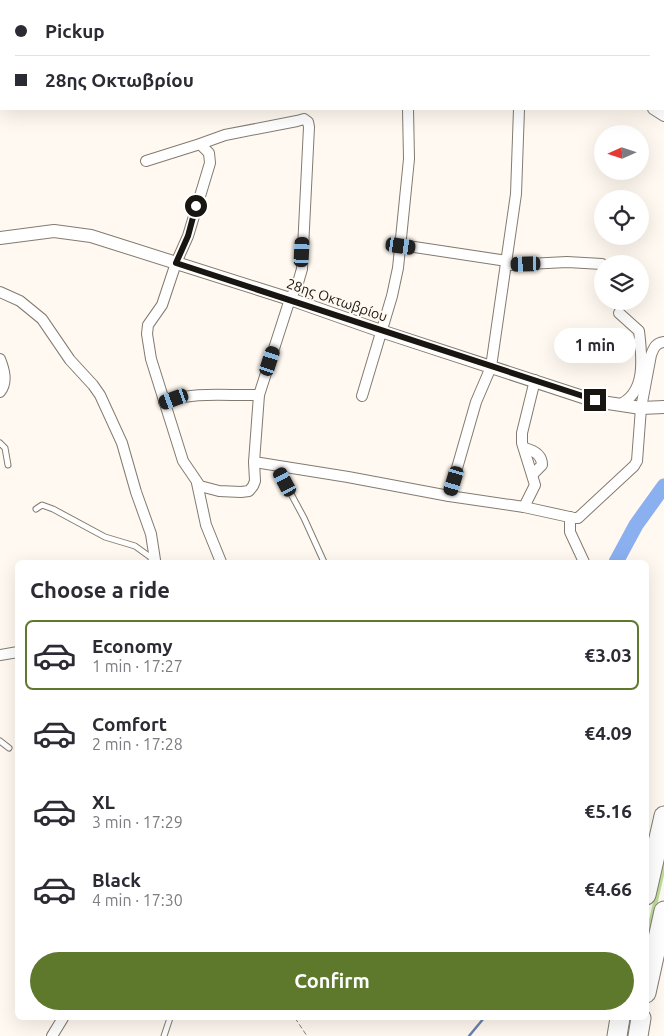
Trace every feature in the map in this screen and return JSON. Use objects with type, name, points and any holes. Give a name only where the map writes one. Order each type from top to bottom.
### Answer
[{"type":"highway","points":[[649,882],[664,816]]},
{"type":"highway","points":[[649,979],[664,911]]},
{"type":"highway","points":[[617,1036],[620,1020]]},
{"type":"highway","points":[[638,1036],[641,1020]]},
{"type":"street","points":[[362,396],[392,296],[401,246],[409,159],[408,110]]},
{"type":"street","points":[[450,496],[476,402],[491,367],[517,179],[519,110]]},
{"type":"street","points":[[146,161],[225,135],[304,119],[308,122],[310,136],[302,269],[297,286],[290,299],[259,395],[254,462],[255,481],[252,488],[246,492],[219,491],[203,488],[197,484]]},
{"type":"street","points":[[200,144],[209,153],[210,163],[188,236],[176,263],[162,305],[148,325],[146,334],[151,359],[183,461],[197,484],[206,525],[219,560]]},
{"type":"street","name":"28ης Οκτωβρίου","points":[[0,238],[54,231],[75,233],[108,241],[595,400],[641,408],[664,407]]},
{"type":"street","points":[[401,246],[506,263],[594,264]]},
{"type":"street","points":[[0,292],[27,305],[42,320],[70,360],[100,395],[122,442],[136,492],[151,534],[155,560]]},
{"type":"street","points":[[618,313],[639,331],[641,358],[637,389],[627,402],[618,405]]},
{"type":"street","points":[[254,462],[524,507],[578,518],[634,466],[638,456],[641,408],[654,346],[664,342]]},
{"type":"street","points":[[0,359],[4,383],[0,392]]},
{"type":"street","points":[[524,507],[535,485],[533,474],[542,465],[542,461],[537,453],[524,448],[522,433],[535,380]]},
{"type":"street","points":[[164,402],[184,396],[212,394],[259,395]]},
{"type":"street","points":[[570,517],[570,532],[583,560]]},
{"type":"street","points":[[0,656],[15,653]]},
{"type":"street","points":[[52,1036],[62,1020]]},
{"type":"lane","points":[[0,444],[5,448],[8,465]]},
{"type":"lane","points":[[276,466],[304,518],[323,560]]},
{"type":"lane","points":[[36,509],[42,505],[46,506],[105,537],[135,546],[152,560]]},
{"type":"lane","points":[[0,741],[9,748]]},
{"type":"lane","points":[[164,1036],[169,1020]]},
{"type":"path","points":[[296,1020],[308,1036]]},
{"type":"green space","points":[[664,855],[664,875],[649,941],[649,920]]},
{"type":"waterway","points":[[617,560],[636,525],[664,486]]},
{"type":"waterway","points":[[469,1036],[482,1020]]},
{"type":"route","points":[[196,206],[188,236],[176,263],[595,400]]}]
